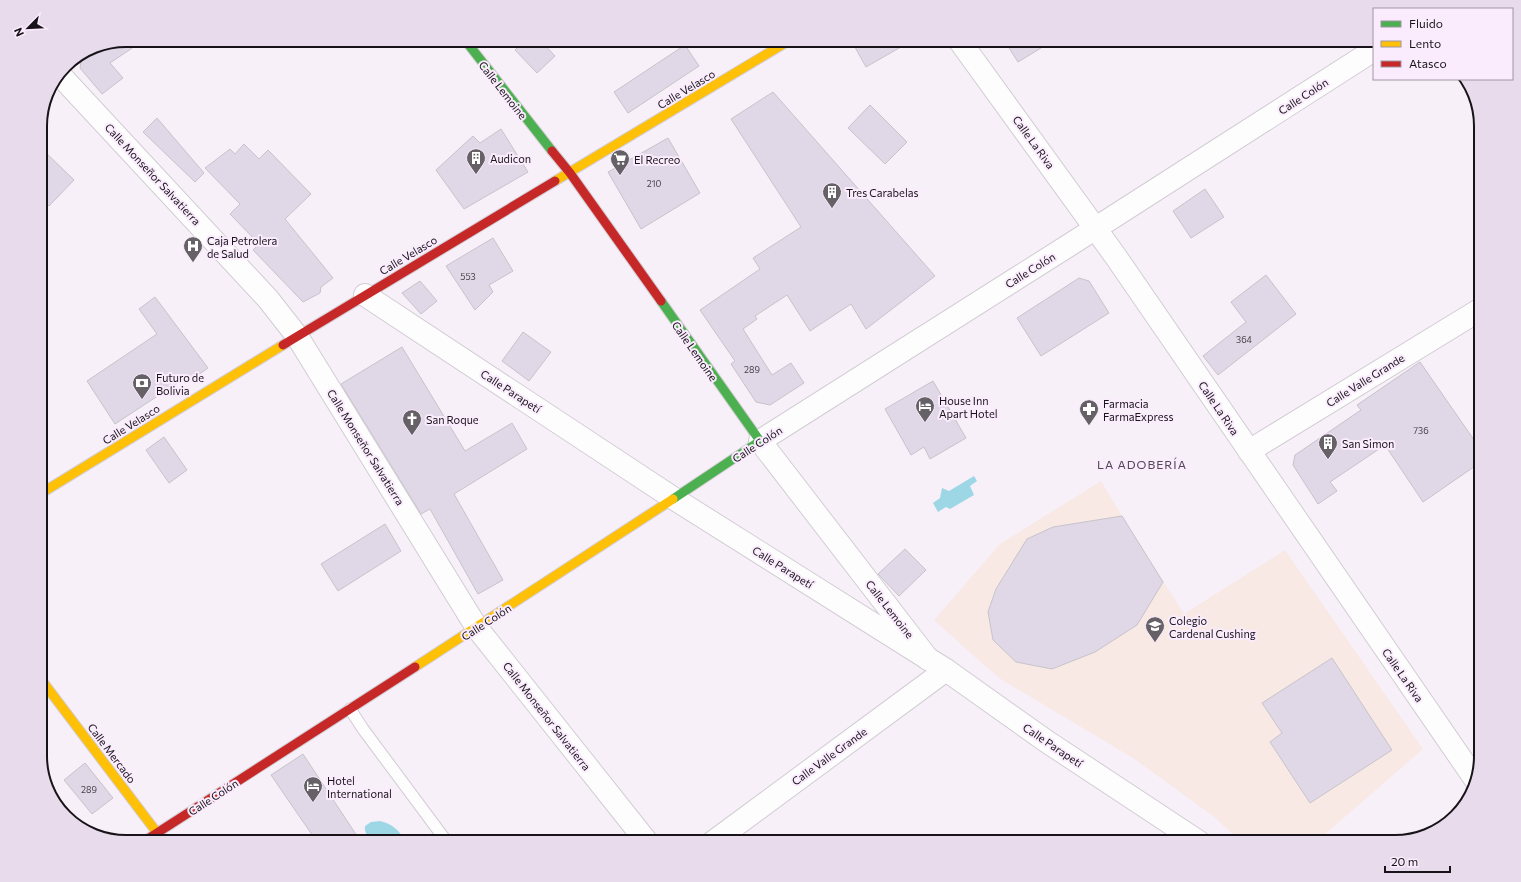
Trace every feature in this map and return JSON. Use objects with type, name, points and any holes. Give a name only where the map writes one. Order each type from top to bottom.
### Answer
[{"type":"street","name":"Calle Lemoine","points":[[471,47],[570,173],[760,442],[928,659]]},
{"type":"street","name":"Calle Velasco","points":[[47,490],[297,336],[778,47]]},
{"type":"street","name":"Calle La Riva","points":[[964,47],[1095,228],[1472,774]]},
{"type":"street","name":"Calle Colón","points":[[154,835],[478,628],[760,442],[1373,51]]},
{"type":"street","name":"Calle Monseñor Salvatierra","points":[[63,78],[268,299],[297,336],[478,628],[641,835]]},
{"type":"street","name":"Calle Parapetí","points":[[365,295],[673,498],[946,670],[1046,741],[1188,835]]},
{"type":"street","name":"Calle Valle Grande","points":[[1249,451],[1474,313]]},
{"type":"street","name":"Calle Valle Grande","points":[[722,835],[946,670]]},
{"type":"street","name":"Calle Mercado","points":[[47,687],[157,833]]},
{"type":"lane","points":[[350,709],[363,729],[442,835]]},
{"type":"shaded area","name":"Colegio Cardenal Cushing","points":[[1101,481],[1184,614],[1285,550],[1423,749],[1324,835],[1233,835],[1213,816],[1133,758],[1002,680],[934,620],[1000,544]]},
{"type":"water","points":[[974,476],[977,481],[970,486],[974,495],[950,509],[946,507],[938,512],[933,503],[940,498],[942,488],[949,491]]},
{"type":"water","points":[[380,821],[388,824],[395,828],[402,835],[368,835],[365,826],[371,822]]},
{"type":"building","points":[[121,47],[134,47],[110,63],[123,78],[102,94],[80,68],[81,61],[96,53]]},
{"type":"building","points":[[518,47],[547,47],[555,56],[537,73],[515,50]]},
{"type":"building","points":[[682,47],[686,47],[699,66],[628,113],[614,92]]},
{"type":"building","points":[[855,47],[901,47],[866,67]]},
{"type":"building","points":[[1008,47],[1043,47],[1018,62]]},
{"type":"building","name":"Tres Carabelas","points":[[773,92],[935,276],[866,329],[851,304],[810,331],[787,295],[755,316],[757,319],[743,329],[772,375],[791,363],[804,383],[770,405],[756,402],[731,364],[735,361],[700,310],[760,269],[753,258],[801,227],[731,119]]},
{"type":"building","points":[[870,105],[907,142],[885,164],[848,128]]},
{"type":"building","points":[[157,118],[204,173],[195,182],[143,132]]},
{"type":"building","name":"Audicon","points":[[501,129],[528,172],[464,209],[436,170],[473,136],[480,143]]},
{"type":"building","points":[[668,138],[700,193],[641,229],[608,172]]},
{"type":"building","name":"Caja Petrolera de Salud","points":[[244,144],[259,159],[268,150],[311,194],[285,219],[333,278],[321,287],[320,293],[303,302],[253,250],[259,244],[230,214],[240,204],[205,168],[230,149],[235,154]]},
{"type":"building","points":[[47,154],[74,180],[49,206],[47,204]]},
{"type":"building","points":[[1205,189],[1224,217],[1191,238],[1173,211]]},
{"type":"building","points":[[493,238],[513,271],[489,285],[493,292],[475,310],[446,266]]},
{"type":"building","points":[[1266,275],[1296,314],[1218,375],[1203,356],[1246,322],[1231,302]]},
{"type":"building","points":[[1079,278],[1089,281],[1109,313],[1041,356],[1017,318]]},
{"type":"building","points":[[420,281],[437,301],[421,314],[402,293]]},
{"type":"building","points":[[155,297],[208,368],[191,380],[188,376],[115,424],[87,381],[157,334],[139,309]]},
{"type":"building","points":[[523,332],[551,352],[529,381],[502,361]]},
{"type":"building","name":"San Roque","points":[[402,347],[465,451],[512,423],[527,449],[454,494],[503,580],[478,594],[430,509],[421,514],[341,384]]},
{"type":"building","points":[[1420,362],[1474,440],[1474,467],[1423,502],[1385,445],[1330,482],[1337,491],[1318,504],[1293,465],[1295,455],[1361,410],[1357,405]]},
{"type":"building","name":"House Inn Apart Hotel","points":[[933,381],[966,438],[930,459],[924,447],[911,455],[885,409]]},
{"type":"building","points":[[164,437],[187,470],[169,483],[146,450]]},
{"type":"building","points":[[1122,516],[1163,582],[1137,625],[1095,652],[1052,669],[1016,662],[993,640],[988,612],[996,589],[1027,539],[1053,527]]},
{"type":"building","points":[[385,524],[401,551],[338,591],[321,564]]},
{"type":"building","points":[[905,549],[926,570],[899,596],[878,574]]},
{"type":"building","points":[[1332,658],[1392,750],[1310,803],[1270,742],[1282,733],[1262,703]]},
{"type":"building","name":"Hotel International","points":[[303,754],[356,835],[312,835],[271,775]]},
{"type":"building","points":[[85,763],[113,798],[92,814],[64,780]]},
{"type":"traffic: fast","points":[[470,47],[552,151]]},
{"type":"traffic: fast","points":[[661,301],[760,441],[673,499]]},
{"type":"traffic: slow","points":[[555,181],[778,47]]},
{"type":"traffic: slow","points":[[47,490],[283,345]]},
{"type":"traffic: slow","points":[[415,667],[673,499]]},
{"type":"traffic: slow","points":[[47,687],[159,835]]},
{"type":"traffic: jam","points":[[552,151],[570,173],[661,301]]},
{"type":"traffic: jam","points":[[283,345],[555,181]]},
{"type":"traffic: jam","points":[[154,835],[415,667]]},
{"type":"place","name":"Audicon","points":[[476,175]]},
{"type":"place","name":"El Recreo","points":[[620,176]]},
{"type":"place","name":"Tres Carabelas","points":[[832,209]]},
{"type":"place","name":"Caja Petrolera de Salud","points":[[193,263]]},
{"type":"place","name":"Futuro de Bolivia","points":[[142,400]]},
{"type":"place","name":"House Inn Apart Hotel","points":[[925,423]]},
{"type":"place","name":"Farmacia FarmaExpress","points":[[1089,426]]},
{"type":"place","name":"San Roque","points":[[412,436]]},
{"type":"place","name":"San Simon","points":[[1328,460]]},
{"type":"place","name":"Colegio Cardenal Cushing","points":[[1155,643]]},
{"type":"place","name":"Hotel International","points":[[313,803]]},
{"type":"district","name":"LA ADOBERÍA","points":[[1142,464]]}]
